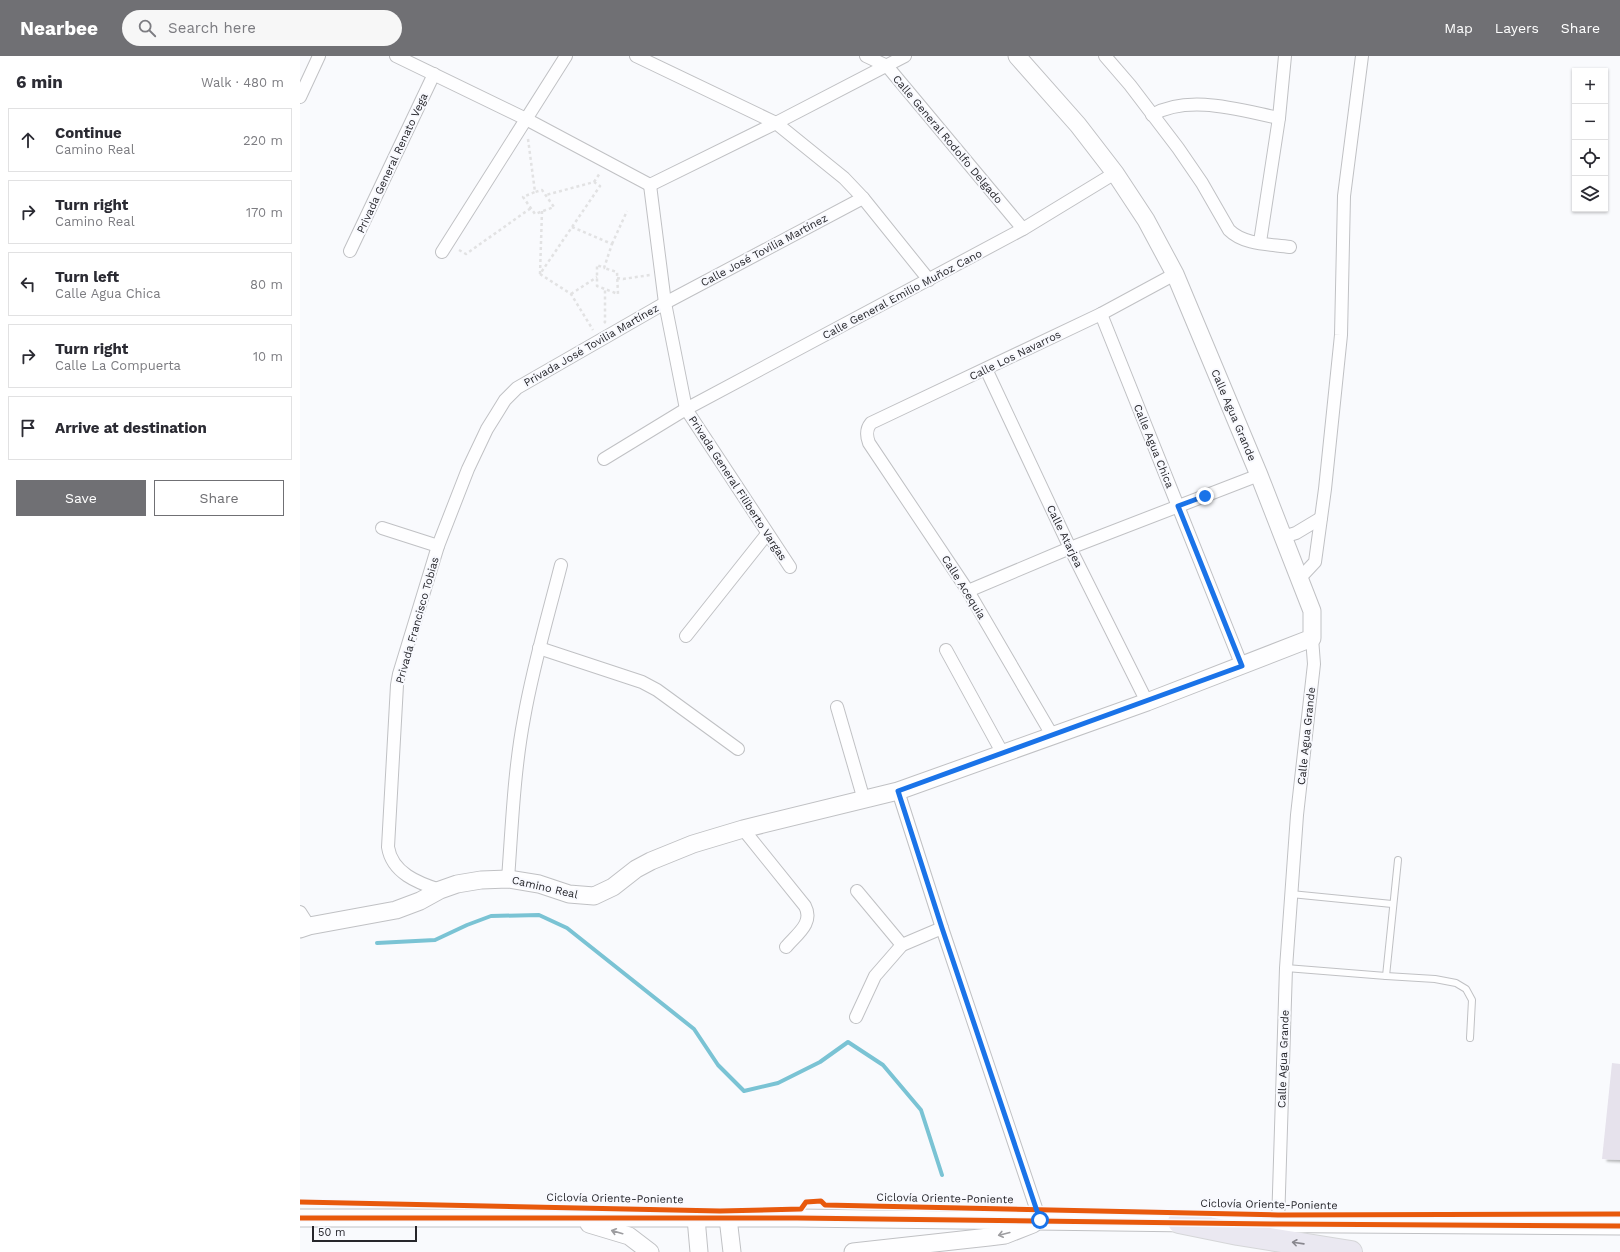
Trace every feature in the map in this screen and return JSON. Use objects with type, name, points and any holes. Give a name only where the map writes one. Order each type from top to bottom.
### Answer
[{"type":"highway","points":[[1179,1222],[1238,1234],[1350,1252]]},
{"type":"street","points":[[300,97],[319,56]]},
{"type":"street","points":[[396,56],[526,119],[650,185]]},
{"type":"street","points":[[445,248],[566,56]]},
{"type":"street","points":[[636,56],[776,123],[844,178],[863,198],[929,280]]},
{"type":"street","name":"Calle General Rodolfo Delgado","points":[[866,56],[887,66],[1023,229]]},
{"type":"street","points":[[650,185],[776,123],[905,56]]},
{"type":"street","name":"Calle Agua Grande","points":[[1017,56],[1078,125],[1115,173],[1146,220],[1175,274],[1260,475],[1312,611],[1314,664],[1297,815],[1286,968],[1278,1224]]},
{"type":"street","points":[[1105,56],[1130,84],[1192,168],[1229,230],[1239,238],[1290,247]]},
{"type":"street","points":[[1260,242],[1279,118],[1285,56]]},
{"type":"street","points":[[1300,578],[1315,562],[1321,518],[1341,335],[1344,196],[1362,56]]},
{"type":"street","name":"Privada General Renato Vega","points":[[350,252],[434,74]]},
{"type":"street","points":[[1152,115],[1177,105],[1192,104],[1234,109],[1279,118]]},
{"type":"street","name":"Calle General Emilio Muñoz Cano","points":[[604,459],[686,409],[1023,229],[1115,173]]},
{"type":"street","points":[[650,185],[665,303],[686,409]]},
{"type":"street","name":"Calle José Tovilia Martínez","points":[[665,303],[863,198]]},
{"type":"street","name":"Calle Los Navarros","points":[[869,442],[867,432],[871,423],[1101,314],[1175,274]]},
{"type":"street","name":"Privada José Tovilia Martínez","points":[[517,388],[665,303]]},
{"type":"street","name":"Calle Agua Chica","points":[[1101,314],[1242,666]]},
{"type":"street","name":"Calle Atarjea","points":[[986,369],[1070,548],[1147,702]]},
{"type":"street","name":"Privada Francisco Tobias","points":[[440,890],[421,884],[406,876],[392,861],[388,847],[397,686],[438,546],[468,469],[487,429],[505,400],[517,388]]},
{"type":"street","name":"Privada General Filiberto Vargas","points":[[686,409],[790,567]]},
{"type":"street","name":"Calle Acequia","points":[[869,442],[968,591],[1052,735]]},
{"type":"street","points":[[968,591],[1070,548],[1260,475]]},
{"type":"street","points":[[1283,537],[1296,533],[1321,518]]},
{"type":"street","points":[[382,528],[438,546]]},
{"type":"street","points":[[686,636],[767,534]]},
{"type":"street","points":[[508,879],[514,798],[524,719],[539,648],[561,565]]},
{"type":"street","name":"Camino Real","points":[[303,922],[396,910],[457,884],[481,880],[508,879],[539,884],[569,894],[594,896],[613,887],[636,869],[651,861],[693,844],[743,829],[898,791],[1147,702],[1312,638]]},
{"type":"street","points":[[539,648],[642,682],[657,690],[738,749]]},
{"type":"street","points":[[946,650],[1003,754]]},
{"type":"street","points":[[836,707],[864,800]]},
{"type":"street","points":[[898,791],[942,928],[1040,1220]]},
{"type":"street","points":[[743,829],[805,906],[808,912],[806,924],[786,947]]},
{"type":"street","points":[[857,891],[902,945]]},
{"type":"street","points":[[856,1017],[875,976],[902,945],[942,928]]},
{"type":"street","points":[[300,1218],[728,1218],[1620,1226]]},
{"type":"street","points":[[569,1218],[629,1236],[650,1252]]},
{"type":"street","points":[[696,1218],[699,1252]]},
{"type":"street","points":[[728,1218],[732,1252]]},
{"type":"street","points":[[853,1252],[989,1237],[1005,1234],[1040,1220]]},
{"type":"lane","points":[[1386,976],[1392,904],[1398,860]]},
{"type":"lane","points":[[1291,894],[1392,904]]},
{"type":"lane","points":[[1286,968],[1386,976],[1435,978],[1456,983],[1466,989],[1472,1000],[1470,1038]]},
{"type":"path","points":[[526,119],[534,192]]},
{"type":"path","points":[[540,274],[600,186],[594,182],[546,195]]},
{"type":"path","points":[[542,190],[546,195],[554,207],[535,214],[523,197],[542,190]]},
{"type":"path","points":[[445,248],[466,254],[531,208]]},
{"type":"path","points":[[540,274],[542,211]]},
{"type":"path","points":[[604,268],[612,244],[627,212]]},
{"type":"path","points":[[572,227],[612,244]]},
{"type":"path","points":[[597,265],[604,268],[617,272],[618,294],[596,286],[597,265]]},
{"type":"path","points":[[617,278],[623,279],[661,273]]},
{"type":"path","points":[[540,274],[571,294],[592,330],[605,322],[605,289]]},
{"type":"path","points":[[571,294],[597,277]]},
{"type":"building","points":[[1612,1063],[1620,1064],[1620,1160],[1602,1159]]},
{"type":"waterway","points":[[377,943],[435,940],[491,916],[539,915],[567,928],[694,1029],[718,1065],[744,1091],[778,1083],[820,1062],[848,1042],[883,1065],[921,1110],[942,1175]]},
{"type":"cycle path","name":"Ciclovía Oriente-Poniente","points":[[300,1202],[720,1211],[801,1209],[806,1202],[821,1201],[825,1205],[1278,1215],[1620,1214]]},
{"type":"cycle path","points":[[300,1218],[797,1218],[1278,1224],[1620,1226]]},
{"type":"route","points":[[1040,1220],[942,928],[898,791],[1147,702],[1242,666],[1178,506],[1205,496]]}]
